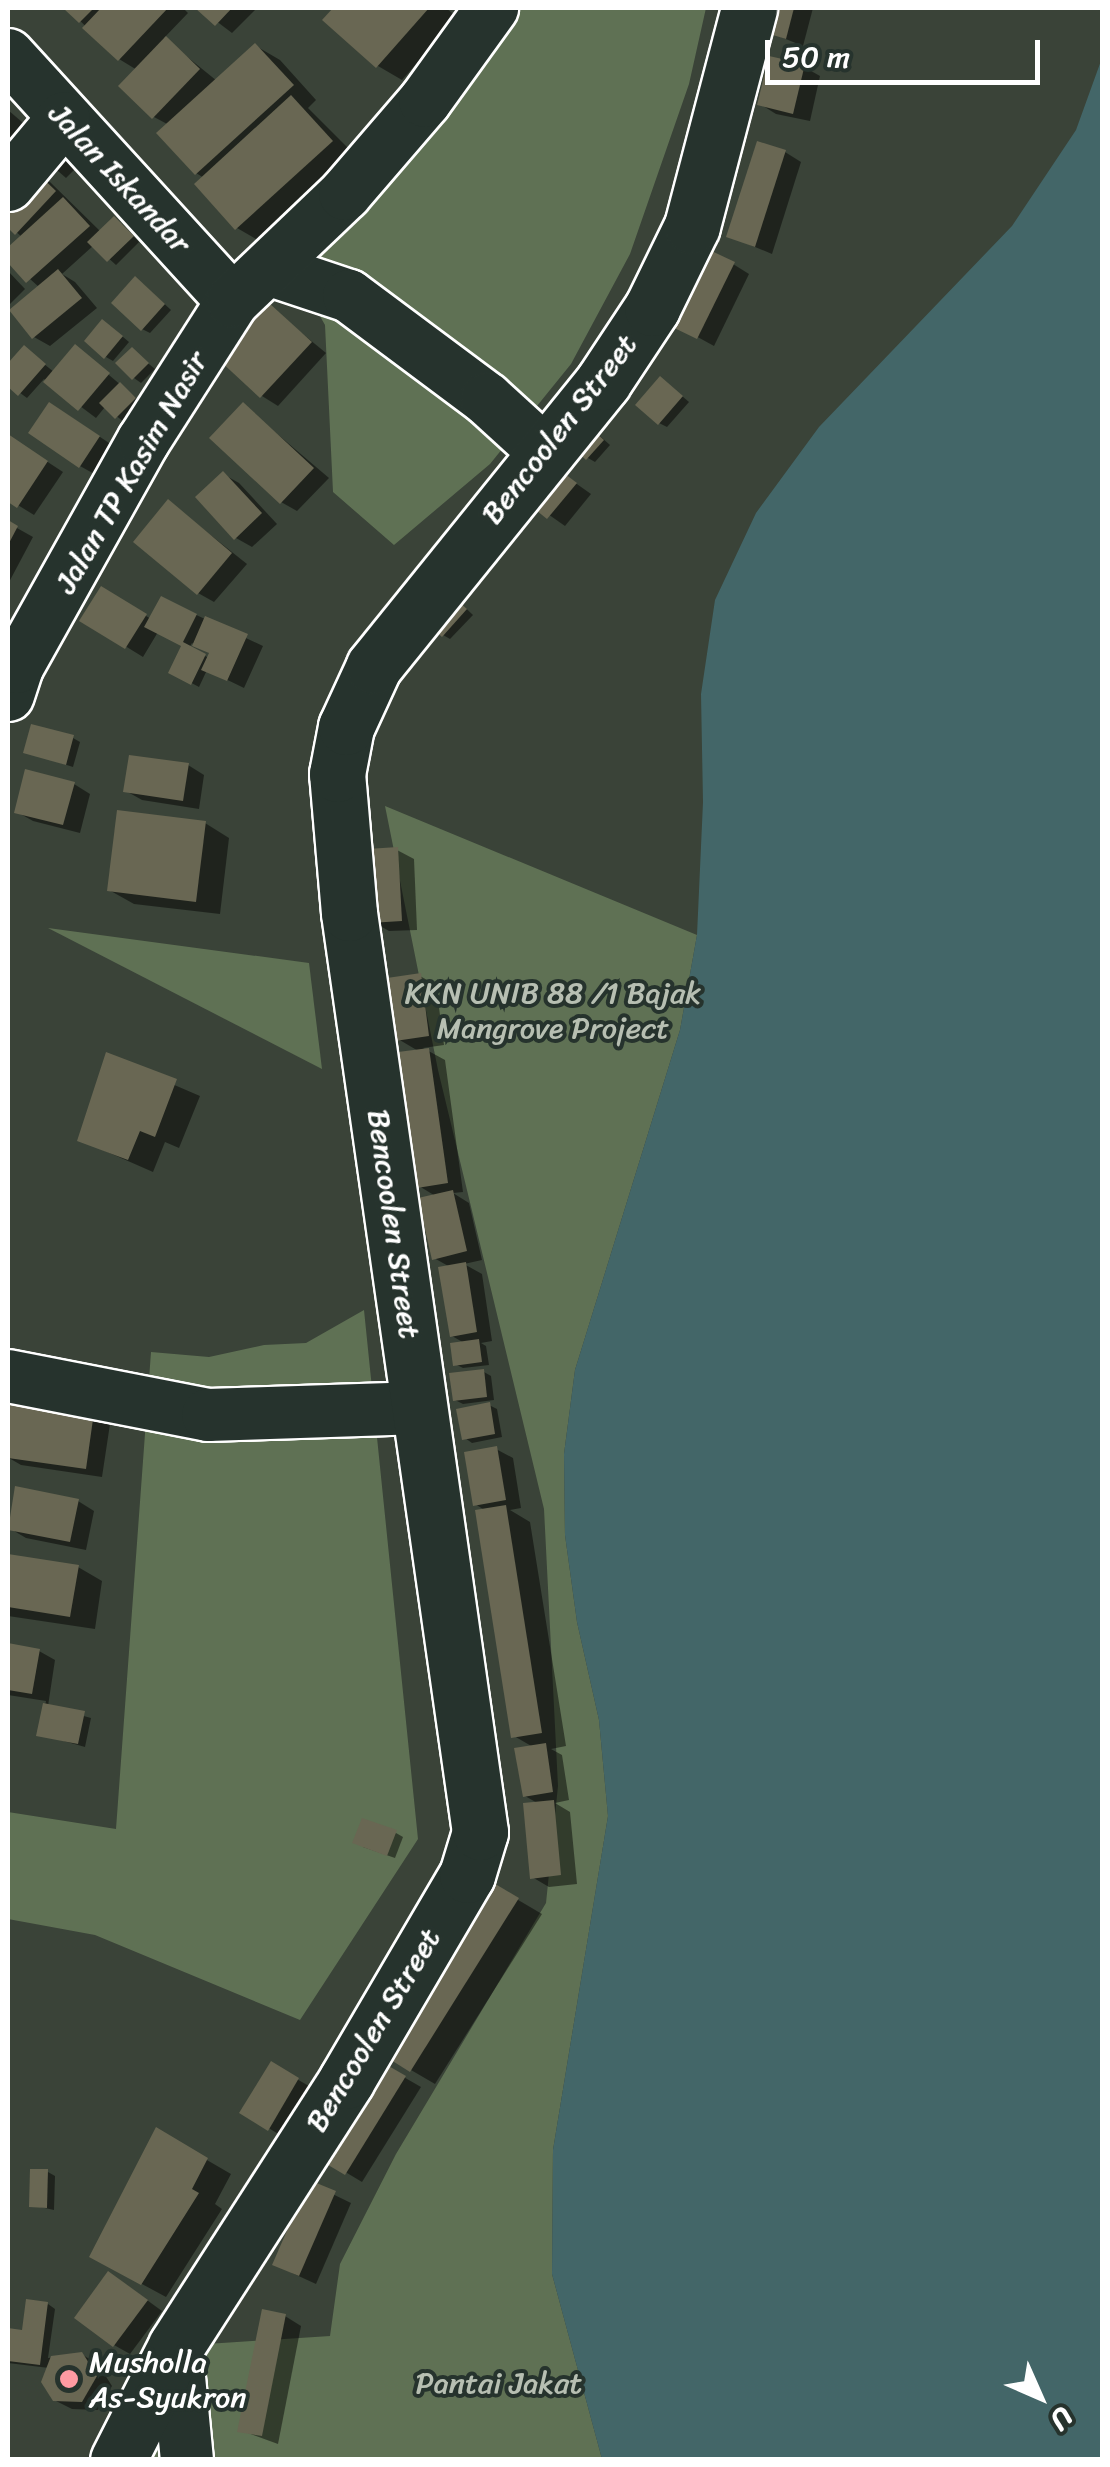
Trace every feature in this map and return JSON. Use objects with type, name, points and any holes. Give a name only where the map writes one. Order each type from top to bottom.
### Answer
[{"type":"main road","name":"Bencoolen Street","points":[[118,2460],[176,2346],[346,2080],[466,1875],[477,1848],[479,1813],[349,913],[342,751],[374,666],[603,382],[652,308],[692,226],[749,8]]},
{"type":"street","name":"Jalan TP Kasim Nasir","points":[[16,661],[144,440],[251,285],[345,194],[414,114],[492,8]]},
{"type":"street","name":"Jalan Iskandar","points":[[8,55],[64,118],[251,285]]},
{"type":"street","points":[[8,185],[64,118]]},
{"type":"street","points":[[251,285],[349,296],[487,400],[545,452]]},
{"type":"street","points":[[8,1376],[208,1416],[421,1408]]},
{"type":"street","points":[[176,2346],[187,2460]]},
{"type":"green space","points":[[518,8],[706,8],[689,84],[630,254],[571,364],[490,464],[394,545],[333,492],[325,325],[287,258],[411,130],[492,57]]},
{"type":"green space","name":"KKN UNIB 88 /1 Bajak Mangrove Project","points":[[385,806],[697,935],[680,1030],[575,1370],[564,1454],[565,1535],[577,1622],[599,1720],[608,1816],[553,2150],[552,2274],[602,2459],[119,2460],[176,2346],[330,2336],[340,2264],[396,2154],[546,1903],[558,1786],[544,1509],[438,1070]]},
{"type":"green space","points":[[48,928],[309,963],[322,1069]]},
{"type":"green space","points":[[364,1310],[418,1839],[300,2020],[95,1935],[8,1919],[8,1812],[116,1829],[151,1352],[209,1357],[264,1345],[306,1343]]},
{"type":"water","points":[[1102,58],[1102,2459],[602,2459],[552,2274],[553,2150],[608,1816],[599,1720],[577,1622],[565,1535],[564,1454],[575,1370],[680,1030],[697,935],[703,802],[701,694],[715,600],[756,513],[819,427],[1012,226],[1076,130]]},
{"type":"building","points":[[63,8],[94,8],[79,23]]},
{"type":"building","points":[[101,8],[168,8],[118,61],[82,28]]},
{"type":"building","points":[[195,8],[232,8],[215,26]]},
{"type":"building","points":[[333,8],[429,8],[376,68],[322,20]]},
{"type":"building","points":[[770,8],[794,8],[786,39],[763,32]]},
{"type":"building","points":[[166,36],[200,69],[152,119],[118,86]]},
{"type":"building","points":[[255,43],[294,85],[195,175],[156,133]]},
{"type":"building","points":[[769,56],[805,64],[793,114],[757,105]]},
{"type":"building","points":[[291,95],[333,141],[235,230],[194,184]]},
{"type":"building","points":[[757,141],[786,150],[755,247],[726,237]]},
{"type":"building","points":[[33,169],[56,191],[15,235],[8,228],[8,196]]},
{"type":"building","points":[[63,197],[90,226],[26,283],[8,263],[8,247]]},
{"type":"building","points":[[114,216],[134,236],[107,262],[87,242]]},
{"type":"building","points":[[703,247],[735,262],[697,339],[666,324]]},
{"type":"building","points":[[58,269],[82,298],[32,339],[9,310]]},
{"type":"building","points":[[135,276],[165,304],[141,331],[111,303]]},
{"type":"building","points":[[269,303],[312,342],[260,398],[218,359]]},
{"type":"building","points":[[102,319],[123,336],[104,359],[84,341]]},
{"type":"building","points":[[75,344],[110,373],[78,411],[43,382]]},
{"type":"building","points":[[24,345],[46,364],[18,396],[8,387],[8,363]]},
{"type":"building","points":[[132,347],[149,363],[132,380],[115,363]]},
{"type":"building","points":[[660,376],[683,396],[658,425],[635,405]]},
{"type":"building","points":[[120,382],[136,398],[115,419],[99,403]]},
{"type":"building","points":[[49,402],[100,436],[79,468],[28,433]]},
{"type":"building","points":[[243,402],[314,468],[280,504],[209,438]]},
{"type":"building","points":[[583,421],[604,440],[586,460],[565,440]]},
{"type":"building","points":[[8,434],[48,461],[17,508],[8,502]]},
{"type":"building","points":[[549,462],[577,483],[547,519],[521,498]]},
{"type":"building","points":[[223,471],[262,513],[234,540],[195,497]]},
{"type":"building","points":[[168,499],[232,553],[197,595],[133,542]]},
{"type":"building","points":[[8,520],[18,526],[8,545]]},
{"type":"building","points":[[101,586],[147,614],[125,649],[79,621]]},
{"type":"building","points":[[445,589],[467,609],[442,637],[419,616]]},
{"type":"building","points":[[161,596],[197,614],[183,642],[206,654],[191,685],[168,673],[181,646],[144,627]]},
{"type":"building","points":[[205,616],[248,634],[227,681],[201,670],[209,653],[192,646]]},
{"type":"building","points":[[31,724],[74,735],[66,765],[23,753]]},
{"type":"building","points":[[129,755],[189,763],[183,801],[123,792]]},
{"type":"building","points":[[25,769],[75,782],[63,825],[14,813]]},
{"type":"building","points":[[117,810],[206,821],[196,902],[107,891]]},
{"type":"building","points":[[398,847],[402,921],[370,923],[367,849]]},
{"type":"building","points":[[421,973],[429,1036],[395,1041],[387,978]]},
{"type":"building","points":[[429,1048],[448,1183],[417,1188],[398,1052]]},
{"type":"building","points":[[106,1052],[177,1079],[155,1137],[140,1131],[128,1160],[77,1141]]},
{"type":"building","points":[[453,1190],[467,1251],[432,1260],[418,1198]]},
{"type":"building","points":[[466,1262],[477,1332],[450,1337],[438,1267]]},
{"type":"building","points":[[479,1339],[482,1362],[453,1366],[450,1343]]},
{"type":"building","points":[[484,1369],[487,1397],[453,1401],[449,1373]]},
{"type":"building","points":[[10,1400],[94,1412],[86,1469],[8,1458]]},
{"type":"building","points":[[490,1402],[495,1434],[462,1440],[456,1409]]},
{"type":"building","points":[[497,1446],[506,1500],[473,1506],[464,1452]]},
{"type":"building","points":[[15,1486],[79,1499],[70,1542],[8,1530]]},
{"type":"building","points":[[506,1505],[542,1733],[511,1738],[475,1510]]},
{"type":"building","points":[[8,1554],[79,1565],[70,1617],[8,1607]]},
{"type":"building","points":[[8,1643],[40,1649],[32,1694],[8,1690]]},
{"type":"building","points":[[43,1703],[85,1711],[78,1744],[36,1736]]},
{"type":"building","points":[[546,1743],[553,1792],[523,1797],[514,1748]]},
{"type":"building","points":[[554,1800],[561,1875],[530,1879],[523,1803]]},
{"type":"building","points":[[362,1818],[397,1830],[387,1856],[352,1843]]},
{"type":"building","points":[[492,1882],[519,1898],[410,2072],[383,2055]]},
{"type":"building","points":[[271,2061],[299,2078],[268,2131],[239,2113]]},
{"type":"building","points":[[380,2061],[406,2076],[345,2175],[318,2159]]},
{"type":"building","points":[[156,2127],[208,2158],[192,2189],[199,2193],[141,2285],[89,2257]]},
{"type":"building","points":[[30,2169],[48,2169],[47,2208],[29,2207]]},
{"type":"building","points":[[309,2180],[336,2191],[299,2276],[272,2265]]},
{"type":"building","points":[[108,2271],[148,2300],[113,2347],[74,2318]]},
{"type":"building","points":[[26,2299],[48,2302],[40,2365],[8,2361],[8,2328],[22,2330]]},
{"type":"building","points":[[262,2309],[286,2314],[262,2436],[237,2432]]},
{"type":"building","name":"Musholla As-Syukron","points":[[82,2352],[97,2376],[82,2402],[53,2401],[41,2382],[51,2356]]},
{"type":"place","name":"Musholla As-Syukron","points":[[69,2379]]},
{"type":"park label","name":"Pantai Jakat","points":[[499,2383]]}]
